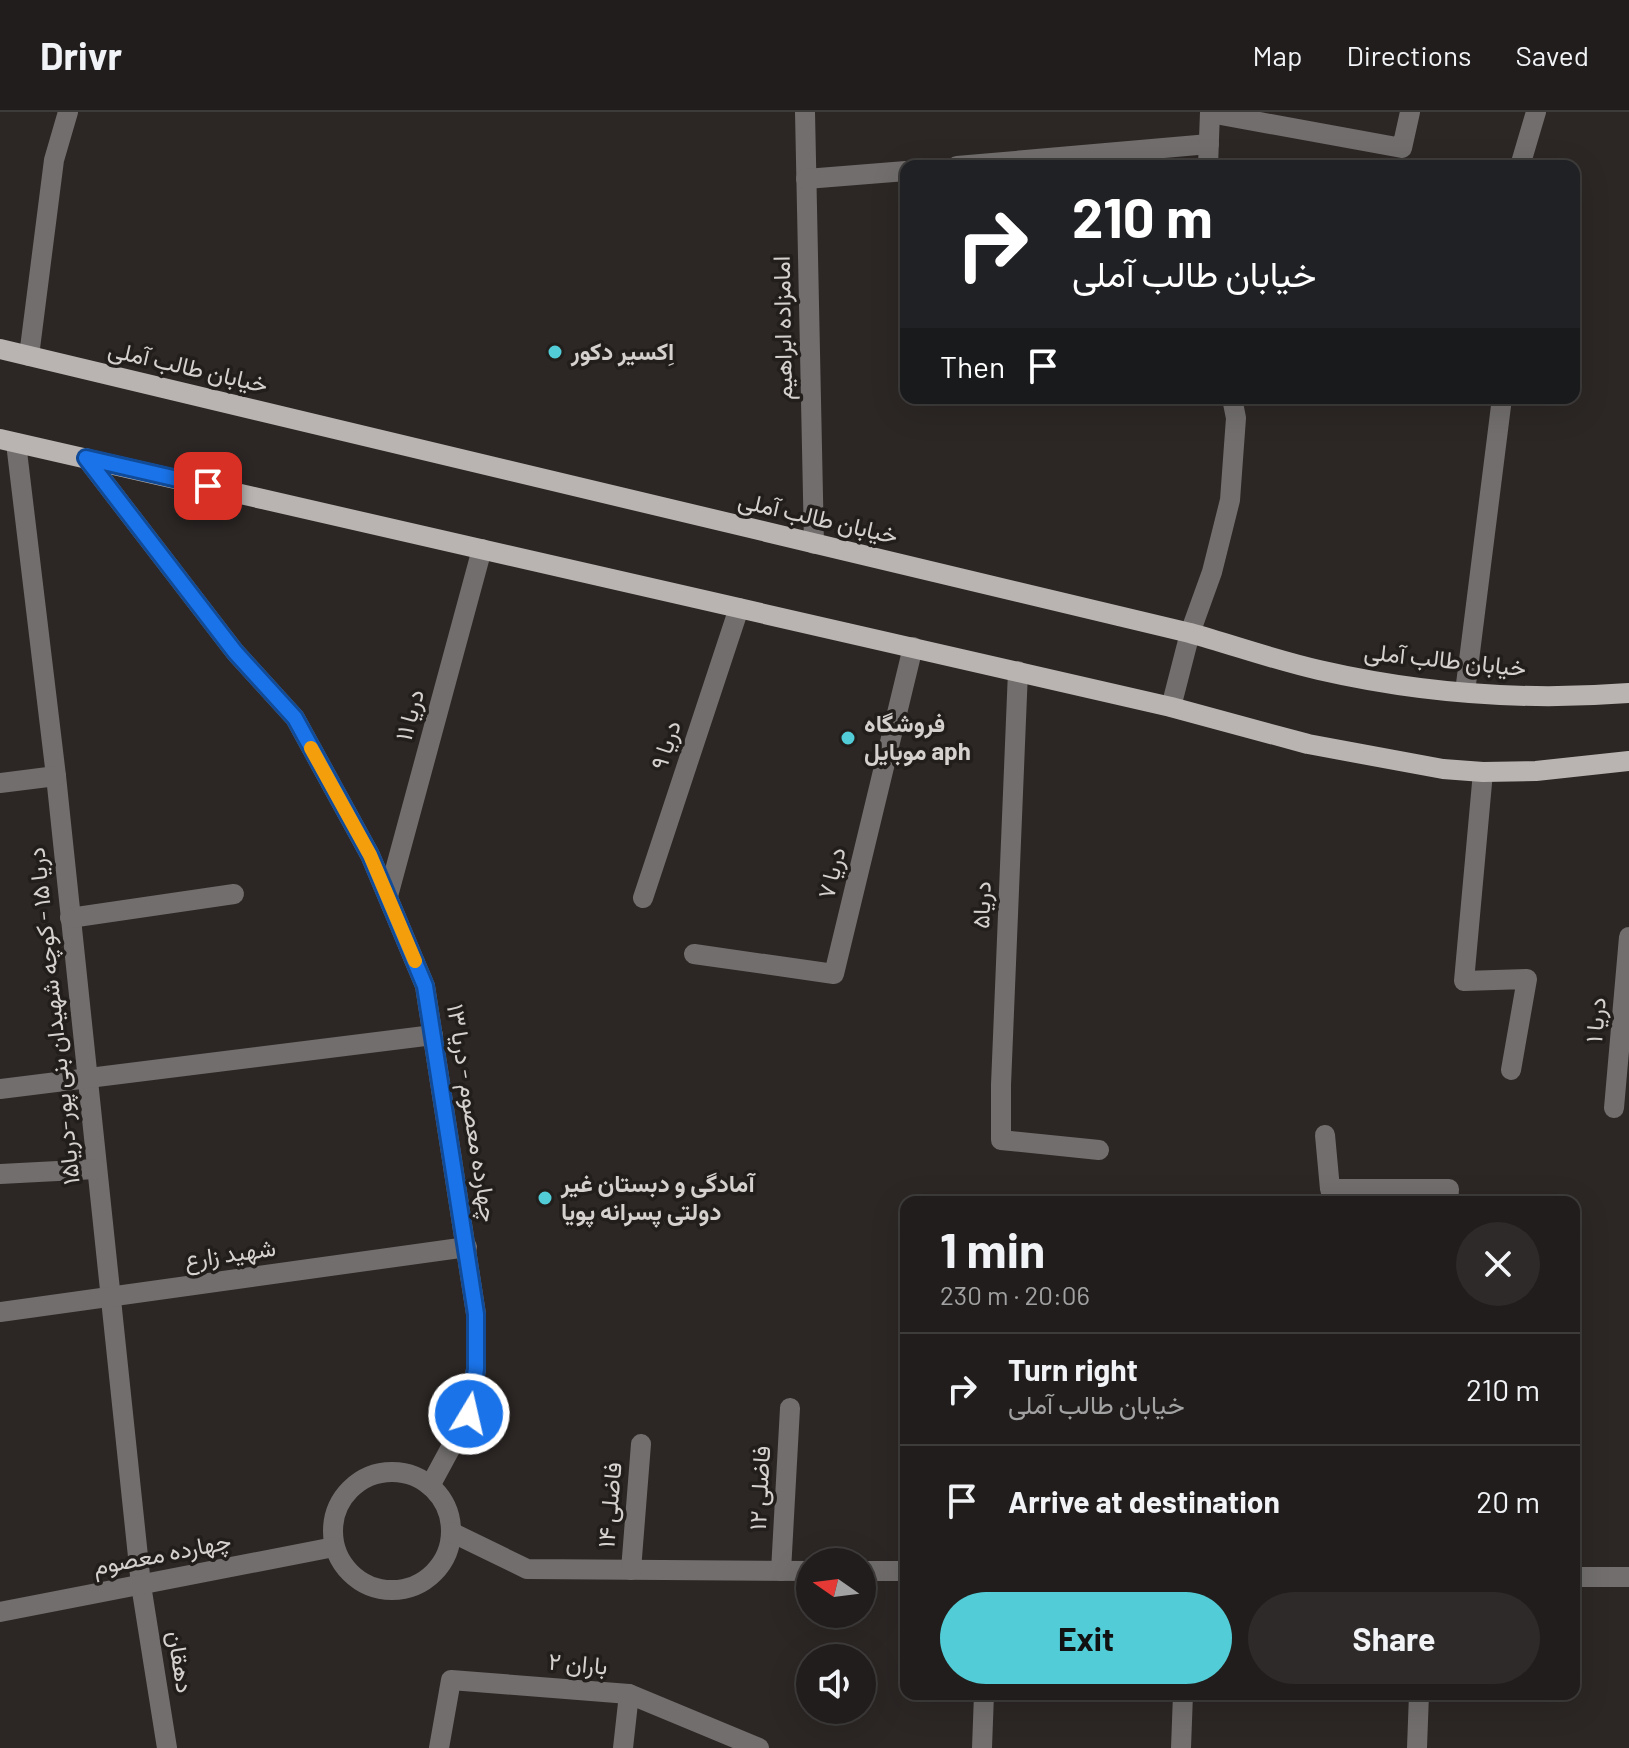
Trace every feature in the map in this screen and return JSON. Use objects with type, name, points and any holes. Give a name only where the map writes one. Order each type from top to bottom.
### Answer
[{"type":"main road","name":"خیابان طالب آملی","points":[[0,349],[1190,633],[1317,670],[1399,686],[1465,692],[1591,696],[1629,693]]},
{"type":"main road","points":[[8,441],[1018,671],[1171,707],[1308,744],[1443,769],[1483,772],[1536,771],[1629,761]]},
{"type":"street","points":[[29,356],[54,160],[68,112]]},
{"type":"street","name":"امامزاده ابراهیم","points":[[805,112],[814,544]]},
{"type":"street","points":[[1208,160],[1210,113],[1402,148],[1410,112]]},
{"type":"street","points":[[1522,160],[1536,112]]},
{"type":"street","points":[[1035,160],[1209,144]]},
{"type":"street","points":[[806,179],[900,171]]},
{"type":"street","points":[[1171,707],[1190,633],[1212,572],[1230,500],[1236,418],[1233,404]]},
{"type":"street","points":[[1465,692],[1501,404]]},
{"type":"street","name":"دریا ۱۵ - كوچه شهيدان بنی پور-دريا۱۵","points":[[8,441],[56,776],[141,1585]]},
{"type":"street","name":"چهارده معصوم - دریا ۱۳","points":[[86,458],[235,652],[295,718],[370,855],[425,986],[476,1314],[476,1369],[469,1414],[430,1486]]},
{"type":"street","name":"دریا ۱۱","points":[[388,896],[482,549]]},
{"type":"street","name":"دریا ۹","points":[[643,898],[739,608]]},
{"type":"street","name":"دریا ۷","points":[[694,954],[834,974],[913,647]]},
{"type":"street","name":"دریا۵","points":[[1018,671],[1001,1140],[1099,1150]]},
{"type":"street","points":[[1483,772],[1464,981],[1527,979],[1511,1070]]},
{"type":"street","points":[[0,783],[56,776]]},
{"type":"street","points":[[70,918],[234,894]]},
{"type":"street","name":"دریا ۱","points":[[1614,1108],[1629,937]]},
{"type":"street","points":[[0,1089],[433,1035]]},
{"type":"street","points":[[1325,1135],[1330,1189],[1449,1189],[1448,1196]]},
{"type":"street","points":[[0,1174],[96,1169]]},
{"type":"street","name":"شهید زارع","points":[[0,1312],[467,1247]]},
{"type":"street","name":"فاضلی ۱۲","points":[[781,1571],[790,1408]]},
{"type":"street","name":"فاضلی ۱۴","points":[[631,1570],[641,1444]]},
{"type":"street","points":[[396,1471],[414,1476],[430,1486],[444,1502],[451,1532],[448,1551],[439,1567],[426,1580],[390,1591],[371,1587],[355,1578],[342,1564],[334,1547],[332,1528],[336,1510],[345,1493],[359,1481],[377,1473],[396,1471]]},
{"type":"street","points":[[451,1532],[527,1569],[796,1571]]},
{"type":"street","name":"چهارده معصوم","points":[[0,1612],[334,1547]]},
{"type":"street","points":[[876,1571],[900,1571]]},
{"type":"street","points":[[1580,1577],[1629,1577]]},
{"type":"street","name":"دهقان","points":[[141,1585],[167,1748]]},
{"type":"street","name":"باران ۲","points":[[439,1748],[451,1680],[629,1694],[759,1748]]},
{"type":"street","points":[[623,1748],[629,1694]]},
{"type":"street","points":[[982,1748],[984,1700]]},
{"type":"street","points":[[1181,1748],[1183,1700]]},
{"type":"street","points":[[1417,1748],[1419,1700]]},
{"type":"slow traffic","points":[[311,748],[370,855],[415,961]]},
{"type":"place","name":"اِکسیر دکور","points":[[555,352]]},
{"type":"place","name":"فروشگاه موبایل aph","points":[[848,738]]},
{"type":"place","name":"آمادگی و دبستان غیر دولتی پسرانه پویا","points":[[545,1198]]},
{"type":"route","points":[[208,486],[86,458],[235,652],[295,718],[370,855],[425,986],[476,1314],[476,1369],[469,1414]]}]
